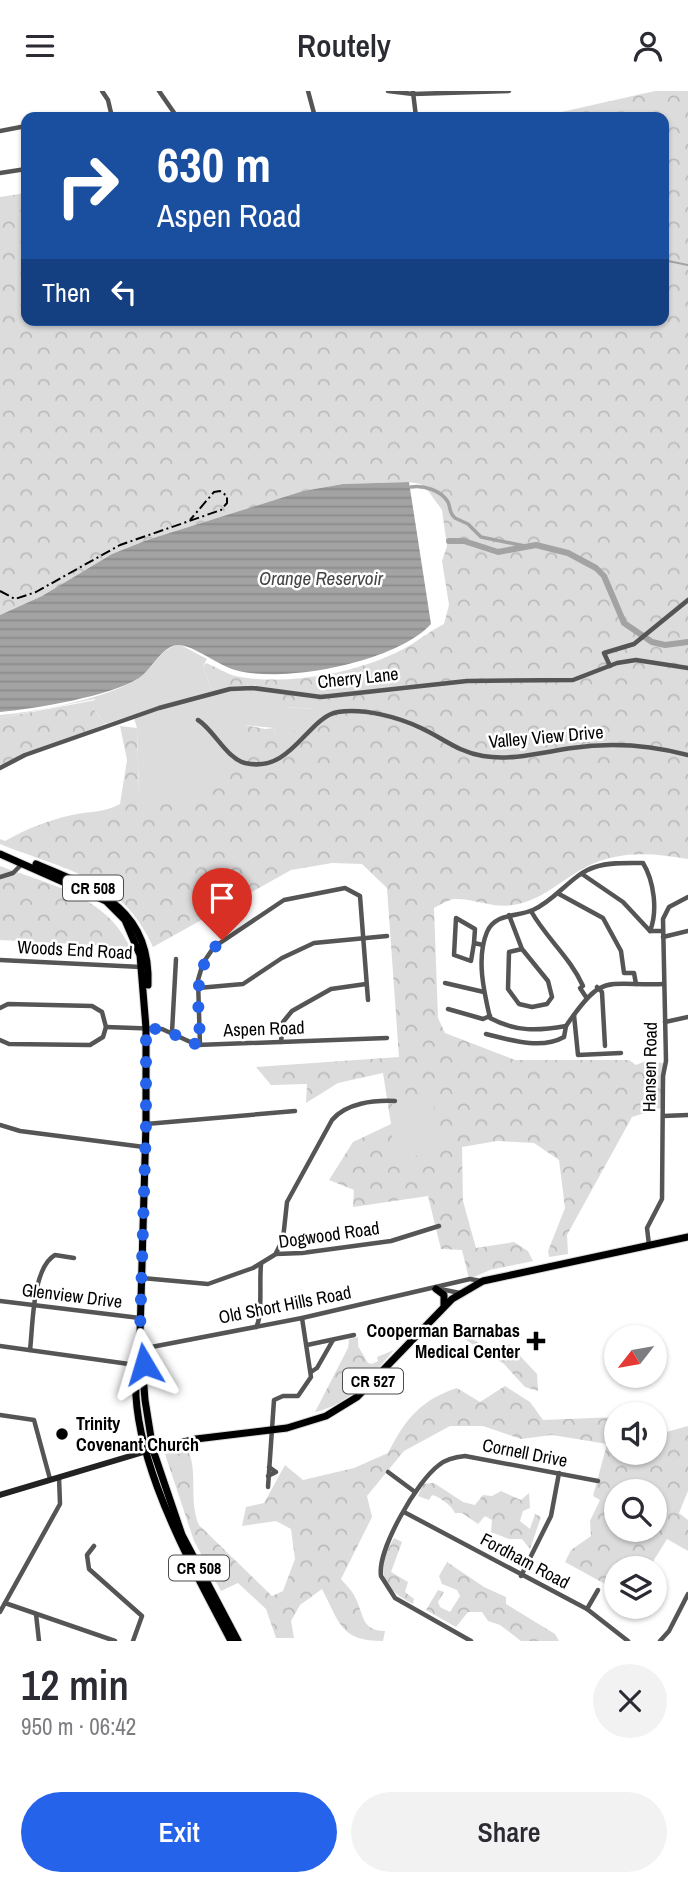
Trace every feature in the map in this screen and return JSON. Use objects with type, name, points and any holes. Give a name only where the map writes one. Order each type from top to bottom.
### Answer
[{"type":"main road","name":"CR 508","points":[[0,851],[23,864],[94,894],[115,909],[131,931],[146,968]]},
{"type":"main road","name":"CR 508","points":[[0,851],[94,888],[113,900],[136,930],[146,968],[146,1124],[140,1349],[150,1450]]},
{"type":"main road","name":"Old Short Hills Road","points":[[460,1293],[483,1281],[688,1237]]},
{"type":"main road","points":[[436,1289],[444,1295],[444,1306]]},
{"type":"main road","name":"CR 527","points":[[0,1495],[150,1450],[197,1439],[306,1424],[343,1407],[373,1382],[444,1306],[460,1293]]},
{"type":"main road","name":"CR 508","points":[[140,1349],[136,1365],[137,1394],[150,1450],[184,1547],[231,1641]]},
{"type":"main road","points":[[136,1365],[141,1368],[145,1390]]},
{"type":"main road","name":"CR 508","points":[[209,1595],[238,1641]]},
{"type":"street","points":[[102,91],[111,112]]},
{"type":"street","points":[[159,91],[174,112]]},
{"type":"street","points":[[308,91],[314,112]]},
{"type":"street","points":[[388,91],[509,91]]},
{"type":"street","points":[[413,92],[415,112]]},
{"type":"street","points":[[0,131],[21,127]]},
{"type":"street","points":[[0,173],[21,170]]},
{"type":"street","points":[[610,666],[604,653],[641,640],[688,600]]},
{"type":"street","name":"Cherry Lane","points":[[0,768],[25,755],[159,708],[230,689],[253,688],[321,698],[467,681],[573,680],[610,666],[651,660],[688,668]]},
{"type":"street","name":"Valley View Drive","points":[[198,720],[244,763],[277,758],[296,748],[327,716],[345,712],[392,717],[423,728],[465,753],[488,757],[620,744],[659,747],[688,755]]},
{"type":"street","points":[[566,1026],[541,1031],[509,1028],[489,1016],[484,992],[483,946],[488,929],[502,917],[531,911],[594,867],[643,863],[652,878],[654,922],[650,931]]},
{"type":"street","points":[[0,877],[13,873],[23,864]]},
{"type":"street","points":[[582,874],[623,902],[650,931],[662,934],[688,932]]},
{"type":"street","points":[[200,1045],[200,971],[214,947],[291,898],[345,888],[353,890],[362,901],[368,1000]]},
{"type":"street","points":[[559,894],[603,918],[621,951],[624,973],[634,973],[636,984]]},
{"type":"street","points":[[662,934],[667,909],[688,897]]},
{"type":"street","points":[[531,911],[540,927],[568,958],[582,981],[583,986],[580,988],[586,997]]},
{"type":"street","points":[[509,915],[522,949],[548,981],[552,997],[547,1004],[532,1007],[519,1004],[508,989],[509,952],[522,949]]},
{"type":"street","points":[[456,918],[475,929],[474,943],[471,961],[454,955],[456,918]]},
{"type":"street","name":"Hansen Road","points":[[649,1246],[647,1228],[662,1199],[665,1022],[662,934]]},
{"type":"street","points":[[198,988],[243,984],[282,958],[314,943],[387,936]]},
{"type":"street","points":[[474,943],[483,946]]},
{"type":"street","points":[[172,1032],[176,959]]},
{"type":"street","name":"Woods End Road","points":[[0,960],[146,968]]},
{"type":"street","points":[[444,983],[484,992]]},
{"type":"street","points":[[281,1042],[283,1022],[292,1011],[331,989],[366,984]]},
{"type":"street","points":[[486,1034],[523,1043],[557,1041],[564,1037],[566,1026],[586,997],[597,987],[611,984],[664,984]]},
{"type":"street","points":[[597,987],[602,992],[606,1046]]},
{"type":"street","points":[[0,1008],[8,1004],[92,1006],[102,1011],[106,1027],[103,1037],[90,1045],[9,1044],[0,1041]]},
{"type":"street","points":[[448,1009],[483,1019],[489,1016]]},
{"type":"street","points":[[574,1015],[578,1055],[621,1053]]},
{"type":"street","points":[[665,1022],[688,1017]]},
{"type":"street","name":"Aspen Road","points":[[106,1027],[172,1032],[187,1042],[200,1045],[387,1038]]},
{"type":"street","points":[[276,1254],[283,1239],[287,1202],[335,1115],[353,1106],[395,1101]]},
{"type":"street","points":[[146,1124],[172,1119],[295,1111]]},
{"type":"street","points":[[663,1115],[688,1115]]},
{"type":"street","points":[[0,1125],[20,1131],[145,1147]]},
{"type":"street","name":"Dogwood Road","points":[[142,1278],[208,1284],[261,1264],[276,1254],[302,1254],[391,1241],[439,1226]]},
{"type":"street","points":[[30,1350],[38,1281],[44,1264],[55,1255],[74,1258]]},
{"type":"street","points":[[256,1327],[261,1317],[258,1299],[261,1264]]},
{"type":"street","name":"Old Short Hills Road","points":[[140,1349],[302,1318],[470,1279],[483,1281]]},
{"type":"street","name":"Old Short Hills Road","points":[[436,1289],[452,1289],[460,1293]]},
{"type":"street","name":"Glenview Drive","points":[[0,1301],[140,1318]]},
{"type":"street","points":[[302,1318],[311,1372]]},
{"type":"street","points":[[307,1345],[354,1335]]},
{"type":"street","points":[[268,1487],[274,1399],[301,1394],[311,1372],[317,1368],[332,1340]]},
{"type":"street","points":[[0,1346],[136,1365]]},
{"type":"street","points":[[0,1415],[34,1419],[50,1479]]},
{"type":"street","name":"Cornell Drive","points":[[471,1641],[395,1598],[383,1584],[382,1557],[415,1492],[439,1464],[460,1457],[598,1481]]},
{"type":"street","points":[[388,1472],[415,1492]]},
{"type":"street","points":[[521,1576],[551,1515],[559,1473]]},
{"type":"street","points":[[0,1612],[60,1504],[59,1476]]},
{"type":"street","name":"Fordham Road","points":[[404,1512],[587,1609],[628,1641]]},
{"type":"street","points":[[94,1546],[87,1555],[89,1569],[142,1616],[133,1641]]},
{"type":"street","points":[[587,1609],[598,1590]]},
{"type":"street","points":[[660,1641],[669,1631],[688,1594]]},
{"type":"street","points":[[5,1603],[115,1641]]},
{"type":"street","points":[[36,1614],[39,1641]]},
{"type":"green space","points":[[655,91],[688,91],[688,859],[650,854],[612,857],[588,866],[546,893],[518,904],[501,906],[454,899],[434,908],[438,1018],[445,1033],[515,1060],[629,1060],[636,1065],[648,1060],[666,1064],[664,1107],[632,1117],[567,1235],[568,1254],[549,1257],[548,1251],[565,1208],[559,1160],[534,1143],[497,1141],[462,1147],[463,1201],[476,1248],[514,1242],[528,1251],[533,1261],[490,1270],[469,1279],[462,1250],[441,1249],[428,1196],[353,1207],[354,1190],[329,1180],[353,1142],[391,1124],[383,1073],[338,1083],[306,1103],[307,1084],[271,1085],[256,1067],[399,1057],[387,888],[362,864],[332,863],[291,870],[153,947],[125,905],[108,891],[69,870],[0,844],[0,839],[5,841],[46,822],[120,804],[127,760],[120,726],[137,728],[139,793],[245,725],[274,728],[276,735],[313,709],[284,707],[255,685],[211,689],[203,666],[206,663],[235,676],[256,679],[278,680],[326,675],[394,654],[444,624],[449,605],[442,561],[447,546],[442,510],[420,484],[409,482],[343,484],[303,491],[147,540],[112,554],[42,596],[0,615],[0,197],[21,194],[21,326],[669,326],[669,112],[561,112]]},
{"type":"green space","points":[[179,644],[207,659],[203,666],[211,689],[235,685],[277,688],[284,707],[313,709],[319,718],[309,728],[276,735],[274,728],[245,725],[242,748],[194,794],[167,804],[139,793],[137,728],[133,715],[105,724],[93,708],[95,699],[0,718],[0,715],[69,704],[121,688],[140,677],[166,650]]},
{"type":"green space","points":[[96,700],[93,708],[105,724],[0,765],[0,718]]},
{"type":"green space","points":[[0,866],[57,886],[91,904],[119,929],[130,947],[0,940]]},
{"type":"green space","points":[[433,1093],[436,1143],[427,1155],[392,1158],[392,1096]]},
{"type":"green space","points":[[466,1335],[497,1354],[509,1344],[537,1374],[538,1391],[525,1387],[504,1364],[461,1337]]},
{"type":"green space","points":[[358,1337],[358,1346],[368,1363],[378,1361],[377,1357],[394,1350],[350,1396],[315,1412],[348,1348],[349,1339]]},
{"type":"green space","points":[[505,1386],[530,1402],[543,1420],[604,1417],[604,1444],[552,1435],[521,1439],[483,1426],[450,1426],[404,1451],[367,1496],[372,1517],[341,1579],[354,1594],[367,1625],[385,1631],[383,1641],[358,1638],[350,1634],[338,1620],[322,1589],[300,1605],[291,1621],[294,1638],[276,1638],[266,1609],[238,1583],[221,1591],[194,1541],[165,1454],[187,1449],[191,1457],[194,1506],[199,1525],[272,1596],[283,1591],[295,1559],[291,1529],[276,1521],[242,1526],[246,1507],[264,1503],[285,1465],[303,1480],[354,1468],[388,1453],[408,1421],[423,1405],[457,1388],[480,1402]]},
{"type":"green space","points":[[688,1426],[688,1491],[679,1513],[688,1520],[688,1551],[667,1539],[667,1479],[604,1479],[604,1542],[665,1542],[656,1556],[604,1556],[604,1583],[565,1562],[571,1550],[591,1536],[590,1521],[600,1500],[593,1496],[604,1455],[604,1465],[667,1465],[667,1432]]},
{"type":"green space","points":[[434,1483],[463,1502],[475,1505],[483,1495],[492,1496],[501,1491],[521,1500],[529,1493],[530,1508],[523,1511],[520,1521],[530,1529],[535,1514],[541,1517],[530,1549],[522,1539],[509,1539],[491,1532],[492,1520],[485,1516],[478,1524],[462,1513],[455,1513],[448,1504],[432,1495],[429,1500],[418,1496],[423,1484]]},
{"type":"green space","points":[[394,1538],[402,1542],[391,1572],[408,1582],[405,1592],[414,1599],[413,1604],[393,1591],[384,1577],[385,1559]]},
{"type":"green space","points":[[447,1562],[484,1587],[506,1597],[506,1604],[555,1634],[559,1641],[521,1641],[500,1625],[488,1621],[482,1612],[468,1612],[456,1627],[426,1610],[438,1590],[444,1592],[438,1602],[440,1607],[450,1612],[460,1596],[457,1590],[442,1584],[439,1576]]},
{"type":"water","name":"Orange Reservoir","points":[[409,482],[431,624],[415,637],[367,659],[338,667],[281,674],[256,674],[235,670],[178,645],[167,649],[144,674],[127,685],[72,701],[0,712],[0,615],[42,596],[112,554],[147,540],[303,491],[343,484]]},
{"type":"waterway","points":[[669,261],[688,265]]},
{"type":"waterway","points":[[411,487],[426,488],[441,494],[448,502],[453,516],[468,524],[481,537],[525,546]]},
{"type":"waterway","points":[[449,541],[464,541],[498,552],[536,545],[568,553],[596,568],[604,576],[624,623],[652,642],[665,645],[688,642]]},
{"type":"railway","points":[[0,591],[15,599],[36,592],[120,545],[221,510],[227,503],[227,496],[220,491],[214,492],[190,520]]},
{"type":"place","name":"Cooperman Barnabas Medical Center","points":[[536,1341]]},
{"type":"place","name":"Trinity Covenant Church","points":[[62,1434]]},
{"type":"route","points":[[144,1364],[140,1349],[140,1332],[146,1028],[167,1030],[193,1045],[200,1045],[197,991],[200,971],[207,955],[222,940]]}]
